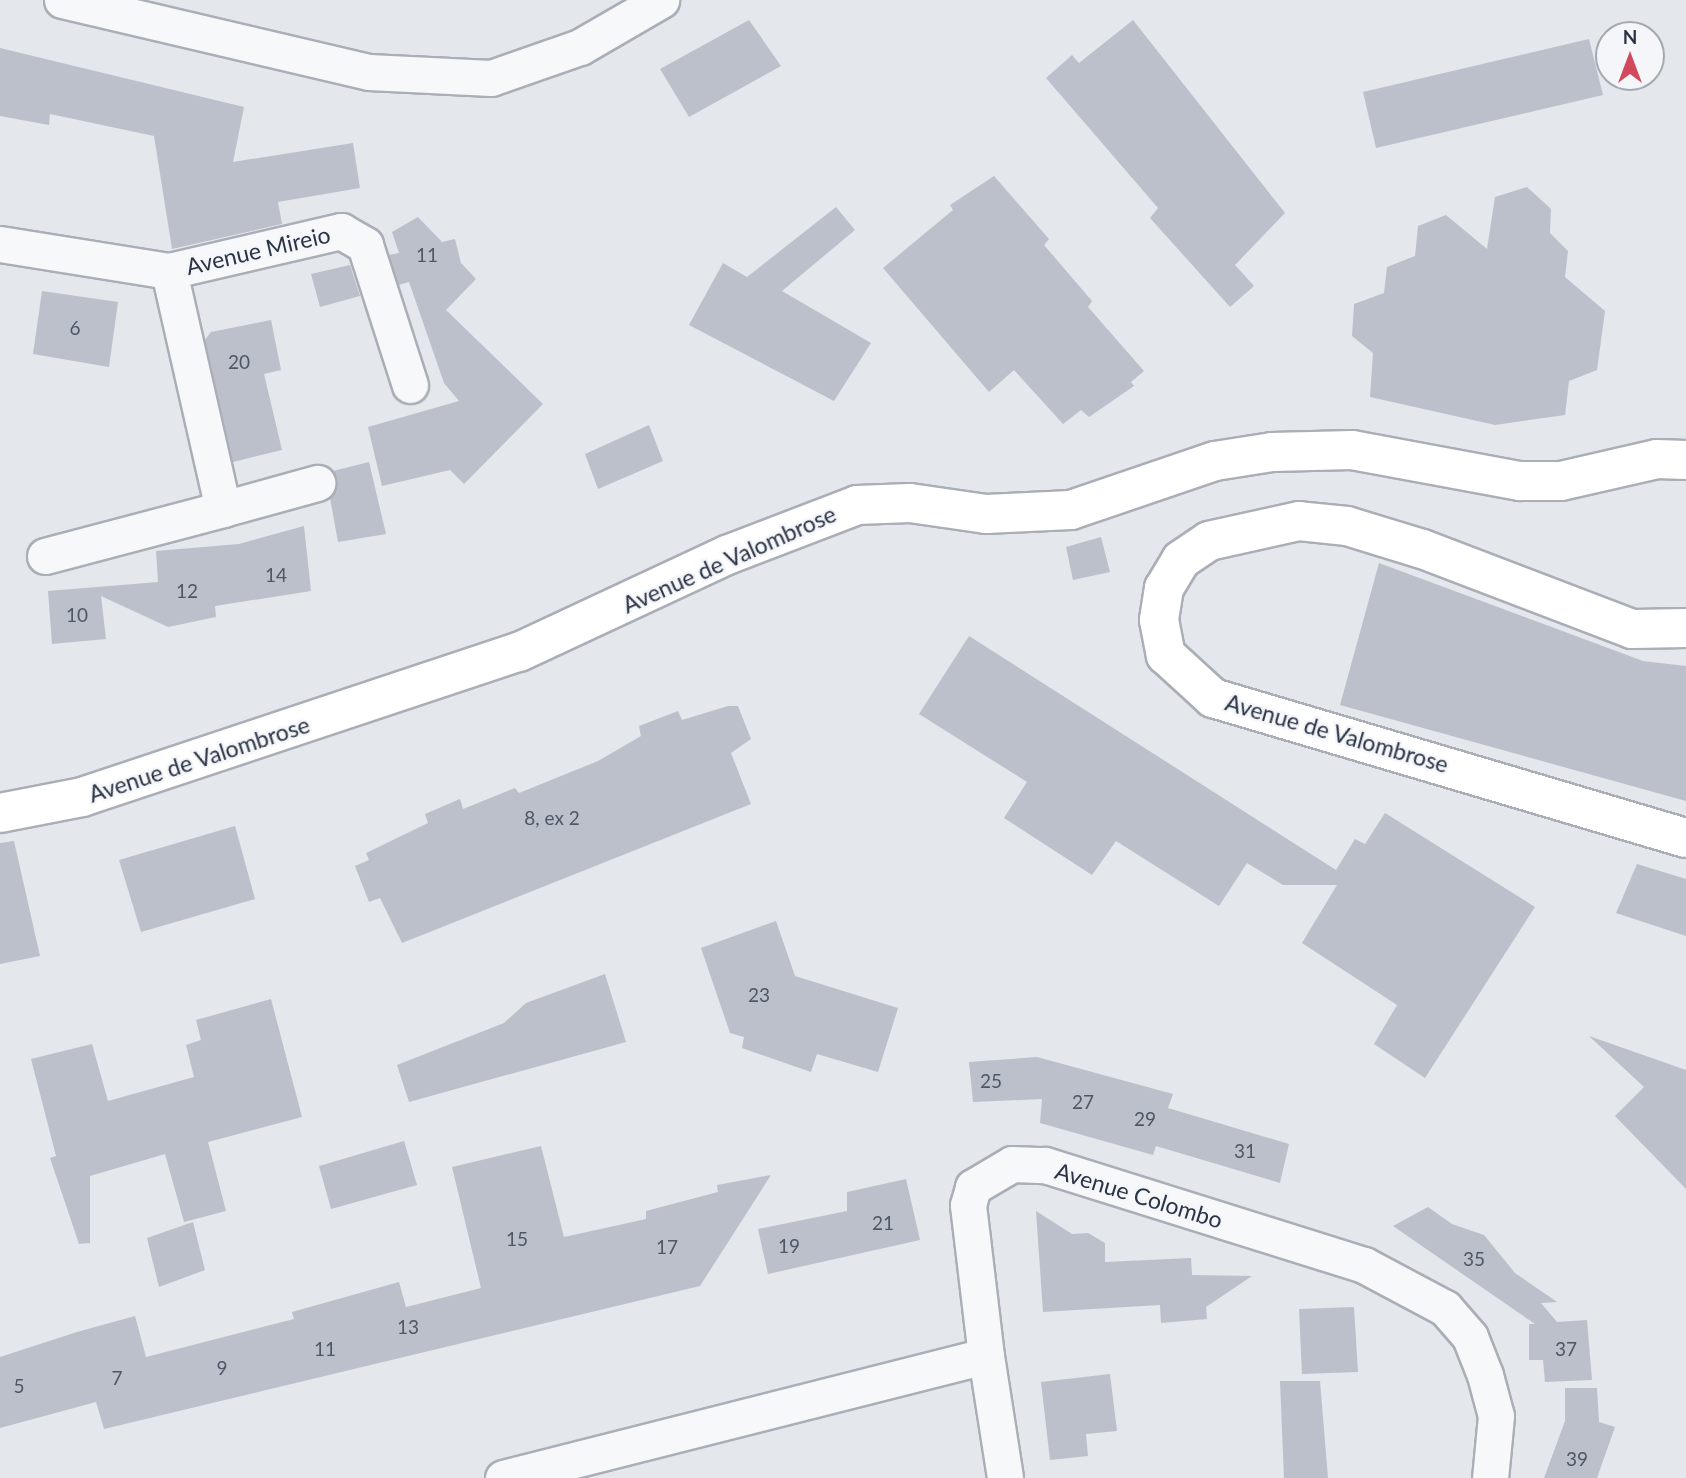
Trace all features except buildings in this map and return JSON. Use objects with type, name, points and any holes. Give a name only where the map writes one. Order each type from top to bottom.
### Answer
[{"type":"main road","name":"Avenue de Valombrose","points":[[0,813],[82,797],[519,652],[727,555],[857,505],[910,503],[986,514],[1071,510],[1215,461],[1272,452],[1352,450],[1520,481],[1561,481],[1657,459],[1686,460]]},
{"type":"main road","name":"Avenue de Valombrose","points":[[1686,628],[1632,629],[1422,549],[1347,526],[1299,521],[1209,541],[1181,561],[1164,588],[1159,620],[1166,655],[1213,698],[1686,838]]},
{"type":"street","points":[[62,0],[369,72],[491,79],[580,47],[661,0]]},
{"type":"street","name":"Avenue Mireio","points":[[0,244],[169,271],[341,230],[365,245],[410,385]]},
{"type":"street","name":"Avenue Mireio","points":[[169,271],[223,509]]},
{"type":"street","points":[[46,556],[317,483]]},
{"type":"street","name":"Avenue Colombo","points":[[986,1356],[969,1228],[973,1187],[1012,1164],[1045,1165],[1364,1265],[1445,1308],[1470,1338],[1485,1375],[1496,1416],[1490,1478]]},
{"type":"street","points":[[503,1478],[986,1356],[1005,1478]]}]
